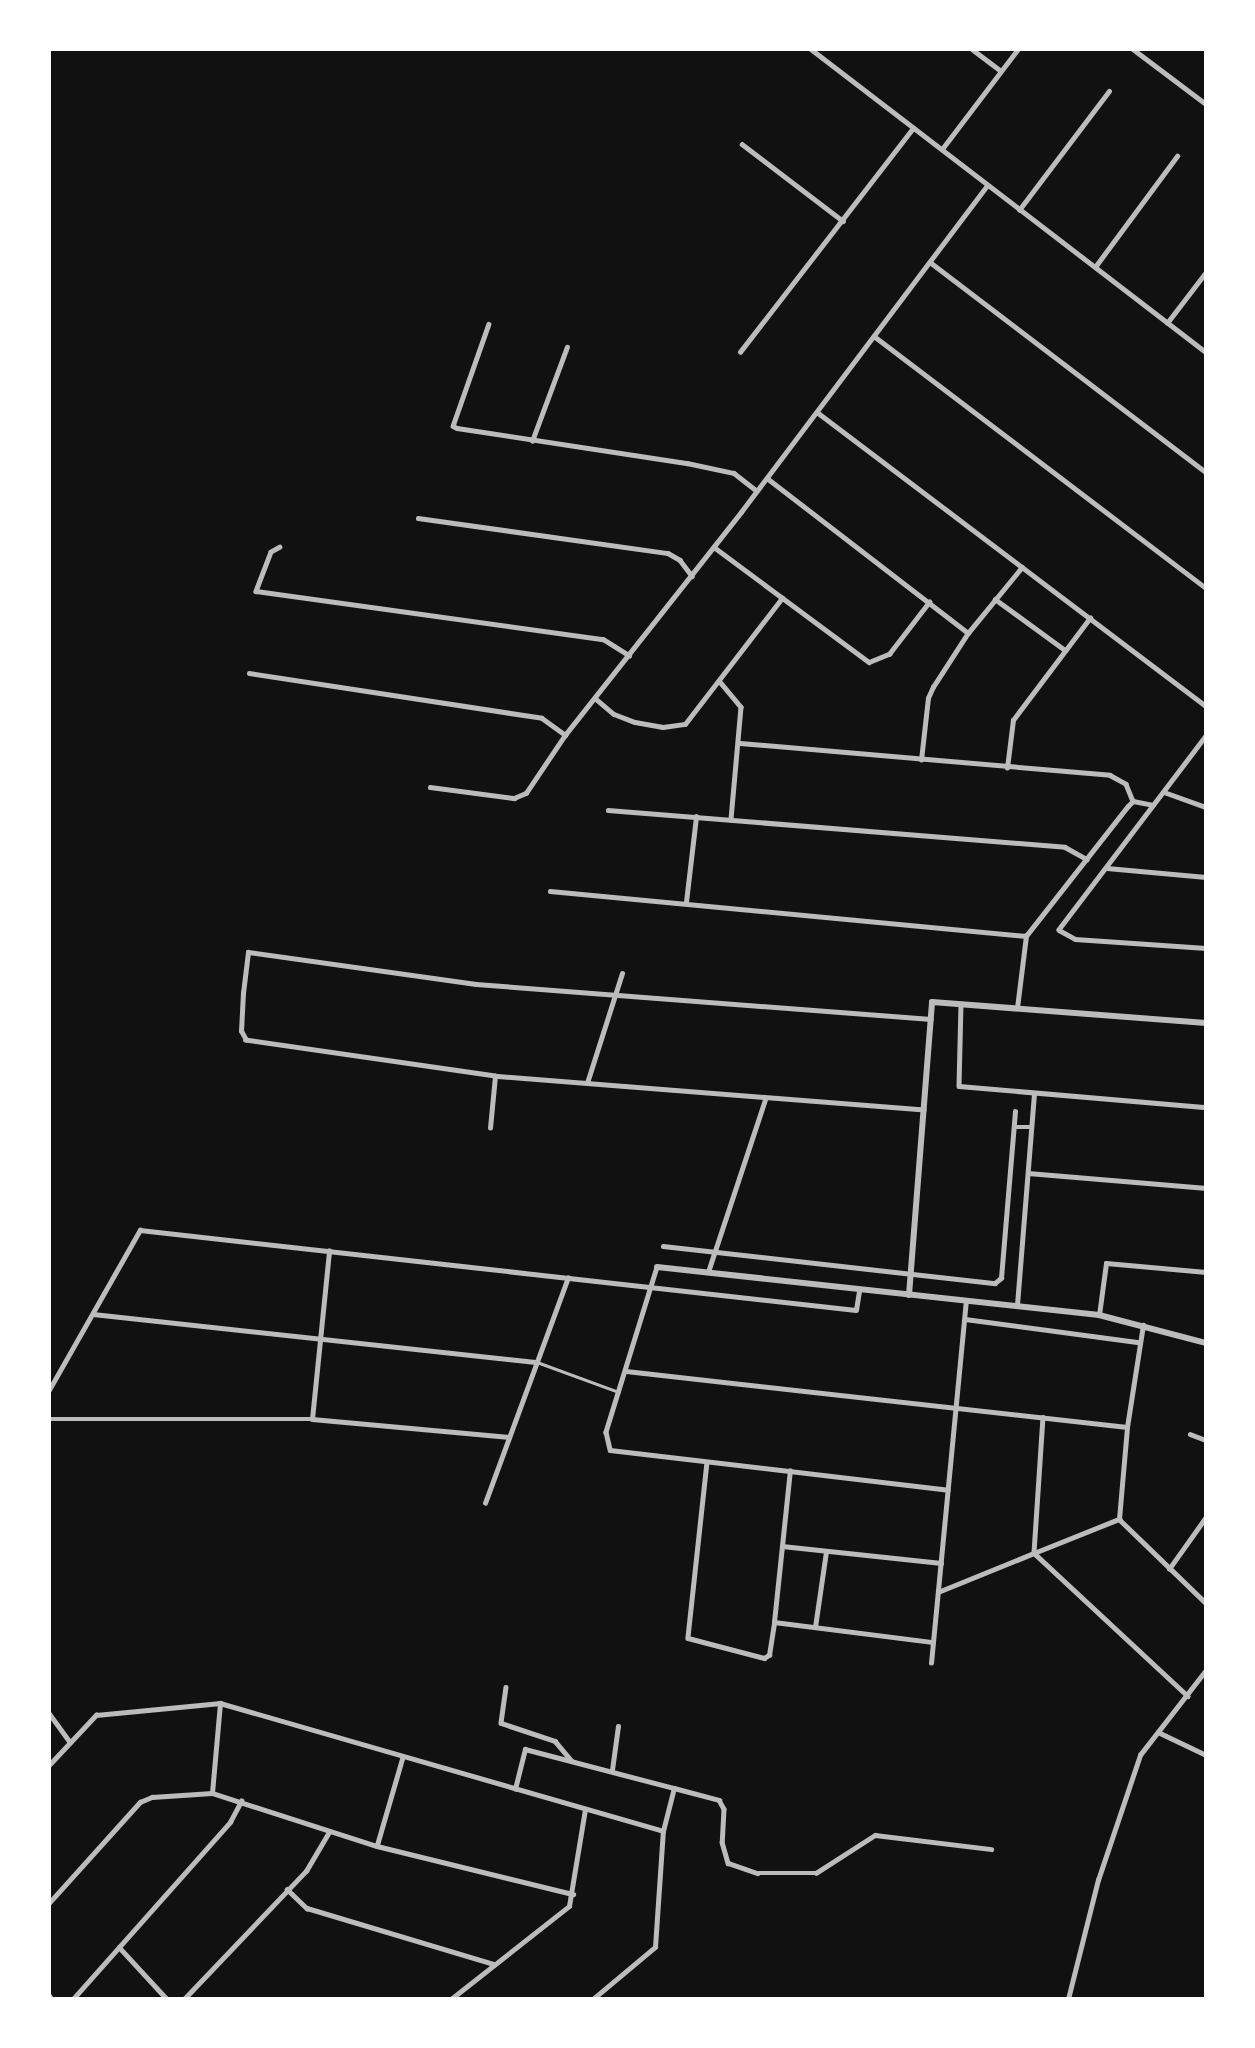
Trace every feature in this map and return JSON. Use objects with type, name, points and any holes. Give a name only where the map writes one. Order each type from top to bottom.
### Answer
[{"type":"street","points":[[811,49],[1206,352]]},
{"type":"street","points":[[972,49],[1001,71]]},
{"type":"street","points":[[942,149],[1018,49]]},
{"type":"street","points":[[1133,49],[1206,104]]},
{"type":"street","points":[[1019,210],[1109,91]]},
{"type":"street","points":[[740,352],[912,128]]},
{"type":"street","points":[[742,144],[843,221]]},
{"type":"street","points":[[1095,267],[1177,156]]},
{"type":"street","points":[[430,788],[521,798],[565,735],[692,576],[987,186]]},
{"type":"street","points":[[930,262],[1206,472]]},
{"type":"street","points":[[1167,323],[1206,272]]},
{"type":"street","points":[[489,324],[453,426],[724,471],[756,489]]},
{"type":"street","points":[[874,336],[1206,588]]},
{"type":"street","points":[[532,441],[567,347]]},
{"type":"street","points":[[817,412],[1206,706]]},
{"type":"street","points":[[766,478],[968,633]]},
{"type":"street","points":[[418,518],[668,553],[680,560],[692,576]]},
{"type":"street","points":[[281,547],[271,552],[256,591],[603,639],[629,655]]},
{"type":"street","points":[[714,547],[869,662],[889,654],[929,602]]},
{"type":"street","points":[[921,760],[928,698],[968,633],[1022,567]]},
{"type":"street","points":[[596,699],[624,718],[674,727],[692,718],[721,683],[782,598]]},
{"type":"street","points":[[995,598],[1065,650]]},
{"type":"street","points":[[1007,768],[1013,720],[1090,618]]},
{"type":"street","points":[[249,673],[542,718],[565,735]]},
{"type":"street","points":[[721,683],[741,707],[740,743],[731,820]]},
{"type":"street","points":[[1206,736],[1069,914],[1061,933],[1075,939],[1206,948]]},
{"type":"street","points":[[740,743],[1110,775],[1126,784],[1133,801]]},
{"type":"street","points":[[1164,792],[1206,807]]},
{"type":"street","points":[[1133,801],[1153,805]]},
{"type":"street","points":[[1017,1008],[1026,936],[1133,801]]},
{"type":"street","points":[[608,810],[1065,847],[1087,859]]},
{"type":"street","points":[[686,902],[696,817]]},
{"type":"street","points":[[1107,868],[1206,877]]},
{"type":"street","points":[[550,891],[1026,936]]},
{"type":"street","points":[[924,1110],[765,1100],[495,1076],[246,1040],[242,1035],[248,952],[464,982],[616,997],[931,1019]]},
{"type":"street","points":[[587,1083],[622,974]]},
{"type":"street","points":[[909,1295],[932,1002],[1206,1023]]},
{"type":"street","points":[[961,1004],[958,1085],[1034,1094],[1206,1107]]},
{"type":"street","points":[[490,1128],[495,1076]]},
{"type":"street","points":[[1017,1305],[1034,1094]]},
{"type":"street","points":[[708,1273],[765,1100]]},
{"type":"street","points":[[663,1246],[714,1255],[1000,1280],[1015,1112]]},
{"type":"street","points":[[1015,1127],[1031,1127]]},
{"type":"street","points":[[1028,1173],[1206,1188]]},
{"type":"street","points":[[49,1390],[140,1230],[856,1310],[859,1290]]},
{"type":"street","points":[[312,1419],[329,1251]]},
{"type":"street","points":[[1099,1315],[1106,1263],[1206,1272]]},
{"type":"street","points":[[948,1490],[707,1462],[606,1446],[619,1392],[657,1267],[1099,1315],[1206,1343]]},
{"type":"street","points":[[485,1503],[569,1278]]},
{"type":"street","points":[[931,1663],[967,1301]]},
{"type":"street","points":[[93,1314],[537,1362]]},
{"type":"street","points":[[965,1319],[1138,1342]]},
{"type":"street","points":[[1143,1325],[1138,1342],[1127,1427],[1119,1518],[1206,1603]]},
{"type":"street","points":[[626,1371],[1127,1427]]},
{"type":"street","points":[[1034,1553],[1043,1417]]},
{"type":"street","points":[[49,1419],[312,1419],[509,1437]]},
{"type":"street","points":[[1190,1434],[1206,1440]]},
{"type":"street","points":[[707,1462],[688,1638],[766,1657],[774,1622],[790,1471]]},
{"type":"street","points":[[1169,1569],[1206,1517]]},
{"type":"street","points":[[938,1592],[1119,1518]]},
{"type":"street","points":[[782,1546],[941,1563]]},
{"type":"street","points":[[815,1627],[826,1552]]},
{"type":"street","points":[[1034,1553],[1188,1696]]},
{"type":"street","points":[[774,1622],[933,1643]]},
{"type":"street","points":[[1068,1999],[1124,1798],[1140,1755],[1206,1670]]},
{"type":"street","points":[[506,1687],[501,1723],[555,1741],[571,1761]]},
{"type":"street","points":[[212,1793],[220,1703]]},
{"type":"street","points":[[49,1765],[96,1715],[220,1703],[402,1759],[663,1831]]},
{"type":"street","points":[[49,1713],[70,1742]]},
{"type":"street","points":[[612,1770],[618,1726]]},
{"type":"street","points":[[1157,1732],[1206,1755]]},
{"type":"street","points":[[515,1789],[525,1749],[719,1800],[724,1809],[722,1842],[728,1863],[757,1873],[816,1873],[875,1836],[992,1849]]},
{"type":"street","points":[[377,1846],[402,1759]]},
{"type":"street","points":[[593,1999],[655,1947],[663,1831],[674,1788]]},
{"type":"street","points":[[50,1900],[140,1802],[152,1797],[212,1793],[377,1846],[573,1894]]},
{"type":"street","points":[[73,1999],[230,1822],[241,1801]]},
{"type":"street","points":[[451,1999],[556,1919],[573,1894],[586,1809]]},
{"type":"street","points":[[184,1999],[306,1871],[329,1832]]},
{"type":"street","points":[[287,1889],[307,1908],[495,1965]]},
{"type":"street","points":[[119,1947],[167,1999]]},
{"type":"lane","points":[[537,1362],[619,1392]]}]
